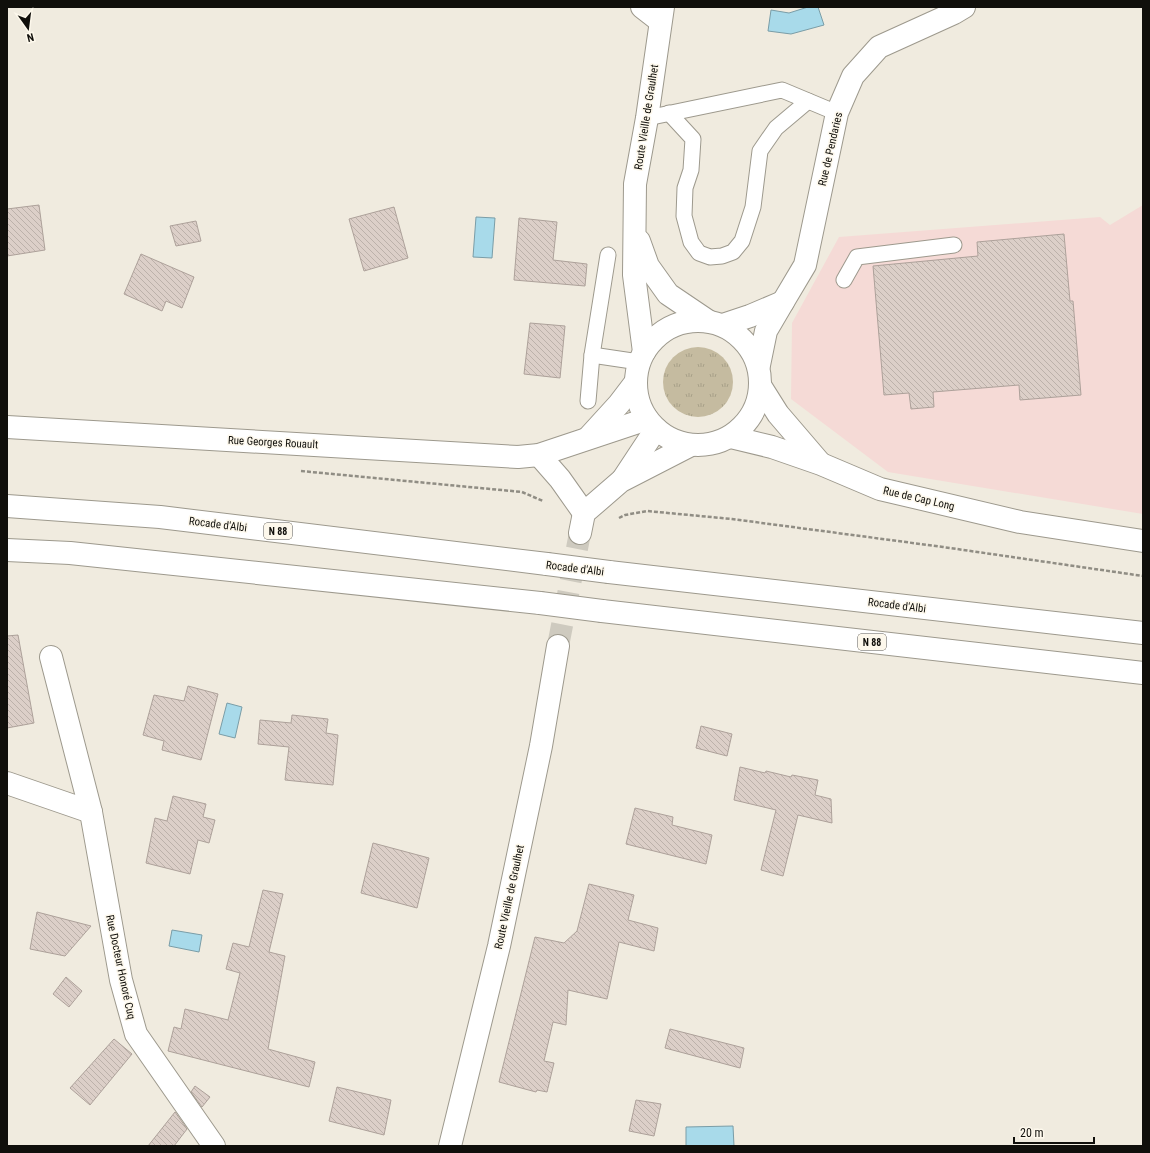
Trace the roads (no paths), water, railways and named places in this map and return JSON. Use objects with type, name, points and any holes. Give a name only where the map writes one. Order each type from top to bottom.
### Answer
[{"type":"main road","points":[[642,7],[662,14]]},
{"type":"main road","name":"Rue de Pendaries","points":[[759,365],[766,331],[805,265],[838,113],[852,76],[879,47],[964,7]]},
{"type":"main road","name":"Route Vieille de Graulhet","points":[[639,366],[634,275],[635,184],[647,118],[662,14]]},
{"type":"main road","name":"Route Vieille de Graulhet","points":[[634,228],[648,266],[668,294],[715,323]]},
{"type":"main road","points":[[587,439],[619,404],[639,366],[660,333],[683,322],[715,323],[750,316],[782,302]]},
{"type":"main road","points":[[639,366],[638,402],[651,424],[672,440],[691,445],[711,444],[731,437],[746,424],[757,407],[761,387],[759,365],[745,341],[715,323]]},
{"type":"main road","name":"Rue de Cap Long","points":[[761,387],[778,414],[821,464]]},
{"type":"main road","points":[[539,454],[560,479],[582,523],[621,481],[651,424]]},
{"type":"main road","name":"Rue Georges Rouault","points":[[7,427],[518,457],[539,454],[587,439],[651,424]]},
{"type":"main road","name":"Rue de Cap Long","points":[[731,437],[772,447],[821,464],[880,489],[1020,522],[1143,541]]},
{"type":"main road","points":[[621,481],[691,445]]},
{"type":"main road","name":"Rocade d'Albi","points":[[7,506],[160,517],[609,572],[1143,633]]},
{"type":"main road","name":"Rue de Cap Long","points":[[1020,522],[1143,534]]},
{"type":"main road","name":"N 88","points":[[7,550],[70,553],[540,603],[1143,673]]},
{"type":"main road","name":"Route Vieille de Graulhet","points":[[450,1146],[500,938],[541,746],[558,646]]},
{"type":"main road","name":"Rue Docteur Honoré Cuq","points":[[51,657],[91,812],[121,980],[136,1034],[214,1146]]},
{"type":"main road","points":[[7,783],[91,812]]},
{"type":"lane","points":[[647,118],[782,90],[838,113]]},
{"type":"lane","points":[[669,114],[693,138],[691,170],[685,188],[684,216],[691,242],[700,253],[710,257],[722,256],[733,252],[742,241],[753,207],[760,151],[776,128],[808,101]]},
{"type":"lane","points":[[844,280],[857,257],[954,245]]},
{"type":"lane","points":[[588,401],[592,355],[608,255]]},
{"type":"lane","points":[[592,355],[639,366]]},
{"type":"water","points":[[808,7],[818,7],[824,25],[791,34],[768,31],[771,10],[789,13]]},
{"type":"water","points":[[476,217],[495,218],[492,258],[473,257]]},
{"type":"water","points":[[227,703],[242,707],[235,738],[219,734]]},
{"type":"water","points":[[172,930],[202,935],[199,952],[169,946]]},
{"type":"water","points":[[733,1126],[734,1146],[686,1146],[686,1127]]},
{"type":"tunnel","points":[[558,646],[580,533]]}]
